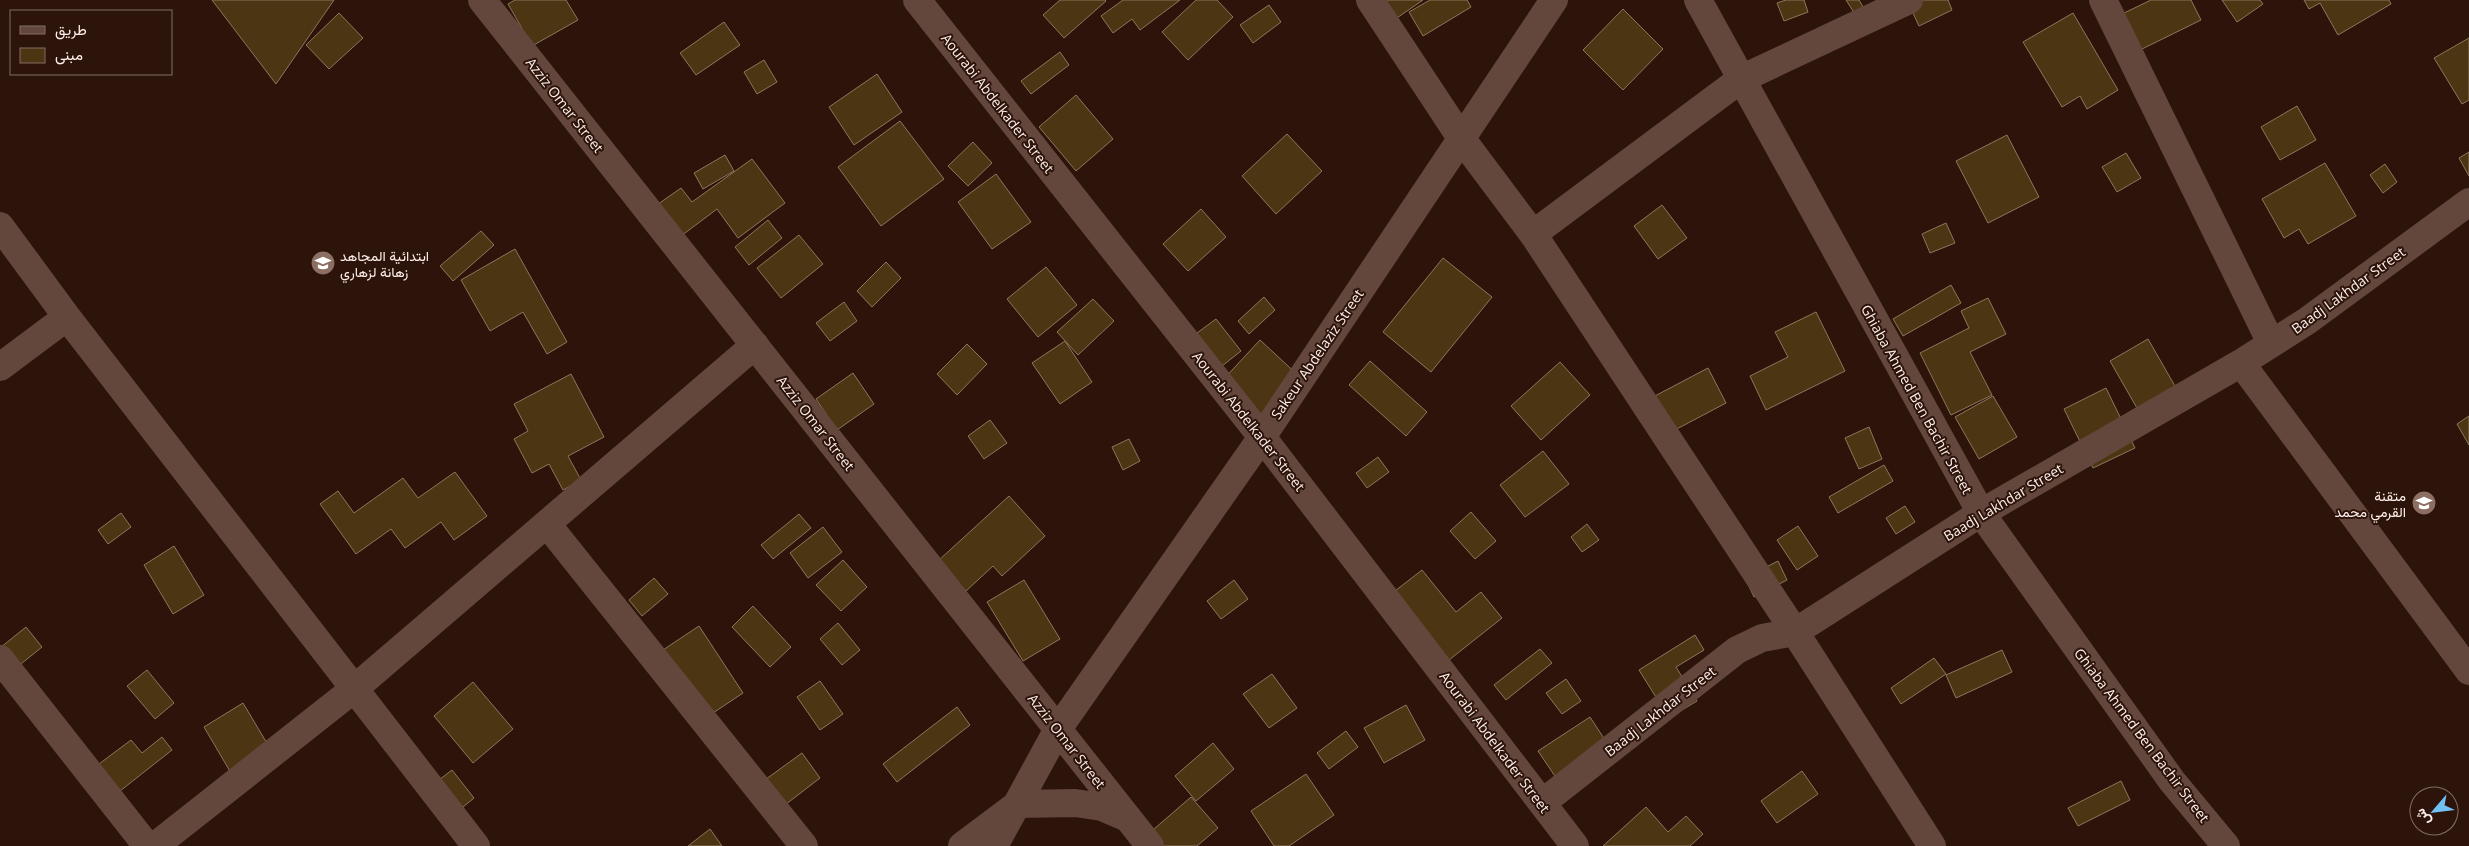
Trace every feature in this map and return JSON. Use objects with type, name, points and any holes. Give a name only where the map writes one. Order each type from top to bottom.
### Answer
[{"type":"street","name":"Azziz Omar Street","points":[[482,0],[1150,846]]},
{"type":"street","name":"Aourabi Abdelkader Street","points":[[917,0],[1262,437],[1575,846]]},
{"type":"street","points":[[1370,0],[1462,138],[1533,234],[1795,632],[1932,846]]},
{"type":"street","name":"Sakeur Abdelaziz Street","points":[[994,846],[1058,729],[1262,437],[1554,0]]},
{"type":"street","name":"Ghiaba Ahmed Ben Bachir Street","points":[[1698,0],[1981,514],[2172,781],[2226,846]]},
{"type":"street","points":[[1533,234],[1740,79],[1909,0]]},
{"type":"street","points":[[2103,0],[2271,343]]},
{"type":"street","name":"Baadj Lakhdar Street","points":[[1542,803],[1736,650],[1762,638],[1795,632],[1981,514],[2241,363],[2307,321],[2469,202]]},
{"type":"street","points":[[0,226],[67,317],[476,846]]},
{"type":"street","points":[[0,367],[67,317]]},
{"type":"street","points":[[155,846],[354,689],[755,345]]},
{"type":"street","points":[[2241,363],[2469,671]]},
{"type":"street","points":[[546,524],[804,846]]},
{"type":"street","points":[[0,659],[147,846]]},
{"type":"street","points":[[962,846],[1018,804],[1075,803],[1102,807],[1128,818]]},
{"type":"building","points":[[212,0],[334,0],[276,84]]},
{"type":"building","points":[[515,0],[566,0],[578,20],[532,46],[508,4]]},
{"type":"building","points":[[1060,0],[1106,1],[1064,38],[1043,15]]},
{"type":"building","points":[[1123,0],[1180,0],[1140,30],[1132,19],[1113,33],[1101,16]]},
{"type":"building","points":[[1196,0],[1217,0],[1233,17],[1188,60],[1162,32]]},
{"type":"building","points":[[1377,0],[1423,0],[1391,22]]},
{"type":"building","points":[[1430,0],[1467,0],[1471,7],[1423,36],[1409,12]]},
{"type":"building","points":[[1786,0],[1804,0],[1808,12],[1784,21],[1777,3]]},
{"type":"building","points":[[1846,0],[1859,0],[1869,17],[1860,22]]},
{"type":"building","points":[[1907,0],[1948,0],[1952,10],[1919,26]]},
{"type":"building","points":[[2151,0],[2191,0],[2201,20],[2140,50],[2122,14]]},
{"type":"building","points":[[2222,0],[2260,0],[2263,4],[2237,22]]},
{"type":"building","points":[[2304,0],[2389,0],[2391,4],[2338,35],[2320,3],[2309,9]]},
{"type":"building","points":[[1269,5],[1281,22],[1253,43],[1240,25]]},
{"type":"building","points":[[1623,9],[1663,49],[1623,90],[1583,50]]},
{"type":"building","points":[[339,13],[363,38],[329,69],[306,45]]},
{"type":"building","points":[[2073,13],[2118,90],[2087,109],[2080,96],[2062,107],[2023,42]]},
{"type":"building","points":[[724,22],[740,45],[696,75],[680,53]]},
{"type":"building","points":[[2469,38],[2469,100],[2462,104],[2434,58]]},
{"type":"building","points":[[1060,52],[1069,65],[1031,94],[1021,81]]},
{"type":"building","points":[[764,60],[777,82],[757,94],[744,72]]},
{"type":"building","points":[[877,74],[902,112],[854,145],[829,107]]},
{"type":"building","points":[[1076,95],[1113,139],[1076,171],[1039,127]]},
{"type":"building","points":[[2297,106],[2316,140],[2280,160],[2261,127]]},
{"type":"building","points":[[900,121],[944,179],[881,226],[838,167]]},
{"type":"building","points":[[1287,134],[1322,171],[1276,214],[1242,176]]},
{"type":"building","points":[[2007,135],[2039,197],[1988,223],[1956,161]]},
{"type":"building","points":[[973,142],[992,163],[968,186],[948,166]]},
{"type":"building","points":[[2469,152],[2469,176],[2459,158]]},
{"type":"building","points":[[2126,153],[2141,178],[2117,192],[2102,167]]},
{"type":"building","points":[[725,155],[734,171],[703,189],[694,173]]},
{"type":"building","points":[[752,159],[785,203],[738,238],[717,209],[677,239],[654,207],[681,188],[692,202]]},
{"type":"building","points":[[2325,163],[2356,216],[2308,244],[2299,229],[2284,238],[2262,199]]},
{"type":"building","points":[[2385,164],[2397,182],[2383,193],[2370,175]]},
{"type":"building","points":[[996,174],[1031,222],[992,249],[958,202]]},
{"type":"building","points":[[1662,205],[1687,238],[1658,259],[1634,226]]},
{"type":"building","points":[[1201,209],[1226,237],[1188,271],[1163,244]]},
{"type":"building","points":[[768,220],[782,238],[749,265],[735,247]]},
{"type":"building","points":[[1946,223],[1955,243],[1930,253],[1922,234]]},
{"type":"building","points":[[481,231],[494,245],[453,281],[440,266]]},
{"type":"building","points":[[799,235],[823,264],[781,298],[757,268]]},
{"type":"building","points":[[515,249],[567,342],[547,354],[523,312],[490,331],[461,280]]},
{"type":"building","points":[[1443,258],[1492,297],[1431,372],[1383,332]]},
{"type":"building","points":[[886,262],[901,278],[872,307],[857,291]]},
{"type":"building","points":[[1046,267],[1077,305],[1038,337],[1007,299]]},
{"type":"building","points":[[1951,285],[1961,303],[1903,336],[1893,319]]},
{"type":"building","points":[[1264,297],[1275,310],[1249,334],[1238,321]]},
{"type":"building","points":[[1988,298],[2006,334],[1970,352],[1992,395],[1951,415],[1920,353],[1969,328],[1961,311]]},
{"type":"building","points":[[1093,299],[1114,321],[1078,355],[1057,332]]},
{"type":"building","points":[[844,302],[857,321],[830,341],[816,323]]},
{"type":"building","points":[[1816,312],[1845,371],[1766,410],[1750,376],[1788,357],[1775,332]]},
{"type":"building","points":[[1216,319],[1241,351],[1222,366],[1197,333]]},
{"type":"building","points":[[2148,339],[2187,407],[2149,429],[2110,361]]},
{"type":"building","points":[[1260,340],[1302,379],[1263,422],[1221,382]]},
{"type":"building","points":[[1065,341],[1092,382],[1060,404],[1032,363]]},
{"type":"building","points":[[967,344],[987,364],[957,395],[937,374]]},
{"type":"building","points":[[1370,361],[1427,412],[1406,436],[1349,385]]},
{"type":"building","points":[[1560,362],[1590,395],[1541,440],[1511,406]]},
{"type":"building","points":[[1708,368],[1726,403],[1671,432],[1653,397]]},
{"type":"building","points":[[853,373],[874,404],[837,430],[816,399]]},
{"type":"building","points":[[571,374],[604,437],[568,456],[581,480],[563,490],[549,464],[532,473],[514,439],[528,431],[514,404]]},
{"type":"building","points":[[2106,388],[2135,448],[2093,468],[2064,409]]},
{"type":"building","points":[[1993,396],[2017,437],[1979,459],[1955,417]]},
{"type":"building","points":[[2469,416],[2469,445],[2457,424]]},
{"type":"building","points":[[990,420],[1007,443],[984,459],[968,436]]},
{"type":"building","points":[[1869,427],[1882,459],[1859,469],[1845,438]]},
{"type":"building","points":[[1129,439],[1140,461],[1123,470],[1112,447]]},
{"type":"building","points":[[1543,451],[1569,484],[1525,517],[1500,485]]},
{"type":"building","points":[[1378,457],[1389,472],[1367,488],[1356,473]]},
{"type":"building","points":[[1884,465],[1893,481],[1838,513],[1829,497]]},
{"type":"building","points":[[455,472],[487,516],[454,540],[441,522],[405,548],[391,529],[356,554],[320,504],[338,491],[354,513],[403,478],[418,498]]},
{"type":"building","points":[[1009,496],[1045,536],[1002,576],[993,566],[966,591],[938,561]]},
{"type":"building","points":[[1905,506],[1915,522],[1896,534],[1886,518]]},
{"type":"building","points":[[1471,512],[1496,541],[1475,559],[1450,531]]},
{"type":"building","points":[[121,513],[131,527],[108,544],[98,530]]},
{"type":"building","points":[[799,514],[811,528],[773,559],[761,545]]},
{"type":"building","points":[[1587,524],[1599,540],[1582,552],[1571,537]]},
{"type":"building","points":[[1798,526],[1818,556],[1797,570],[1777,540]]},
{"type":"building","points":[[823,527],[842,552],[808,578],[790,553]]},
{"type":"building","points":[[174,546],[204,595],[173,614],[144,565]]},
{"type":"building","points":[[843,560],[867,587],[841,611],[816,585]]},
{"type":"building","points":[[1778,561],[1787,580],[1754,597],[1745,578]]},
{"type":"building","points":[[1422,570],[1456,612],[1481,592],[1502,618],[1449,660],[1395,591]]},
{"type":"building","points":[[654,578],[668,594],[642,616],[629,600]]},
{"type":"building","points":[[1024,580],[1060,639],[1023,661],[987,602]]},
{"type":"building","points":[[1234,580],[1248,599],[1221,619],[1207,601]]},
{"type":"building","points":[[753,606],[791,647],[770,667],[732,627]]},
{"type":"building","points":[[838,623],[860,650],[842,665],[820,639]]},
{"type":"building","points":[[699,626],[743,693],[698,723],[654,656]]},
{"type":"building","points":[[26,627],[42,647],[6,676],[0,648]]},
{"type":"building","points":[[1695,635],[1704,650],[1676,667],[1697,701],[1669,718],[1639,670]]},
{"type":"building","points":[[1540,649],[1552,663],[1506,700],[1494,685]]},
{"type":"building","points":[[2002,650],[2012,672],[1956,698],[1946,675]]},
{"type":"building","points":[[1934,658],[1946,674],[1901,704],[1891,688]]},
{"type":"building","points":[[147,670],[174,703],[155,719],[127,686]]},
{"type":"building","points":[[1272,674],[1297,708],[1269,728],[1243,694]]},
{"type":"building","points":[[1566,679],[1581,701],[1562,714],[1546,693]]},
{"type":"building","points":[[820,681],[843,714],[820,730],[797,697]]},
{"type":"building","points":[[473,682],[513,729],[473,763],[434,716]]},
{"type":"building","points":[[243,703],[271,750],[231,773],[204,727]]},
{"type":"building","points":[[1406,705],[1425,740],[1384,763],[1364,728]]},
{"type":"building","points":[[957,707],[970,725],[897,782],[883,764]]},
{"type":"building","points":[[1590,717],[1618,760],[1567,794],[1538,751]]},
{"type":"building","points":[[1346,731],[1358,747],[1329,769],[1317,753]]},
{"type":"building","points":[[162,737],[172,750],[120,791],[99,764],[131,740],[142,753]]},
{"type":"building","points":[[1213,743],[1234,769],[1196,801],[1175,776]]},
{"type":"building","points":[[802,753],[820,778],[781,808],[762,782]]},
{"type":"building","points":[[452,770],[474,798],[458,811],[435,783]]},
{"type":"building","points":[[1802,771],[1818,794],[1777,823],[1761,801]]},
{"type":"building","points":[[1306,774],[1334,815],[1289,846],[1274,846],[1251,811]]},
{"type":"building","points":[[2121,781],[2130,800],[2078,826],[2068,808]]},
{"type":"building","points":[[1191,797],[1218,828],[1197,846],[1143,846],[1139,842]]},
{"type":"building","points":[[1646,807],[1668,832],[1686,816],[1703,834],[1690,846],[1603,846]]},
{"type":"building","points":[[710,829],[722,846],[688,846]]},
{"type":"place","name":"ابتدائية المجاهد زهانة لزهاري","points":[[323,263]]},
{"type":"place","name":"متقنة القرمي محمد","points":[[2424,503]]}]
